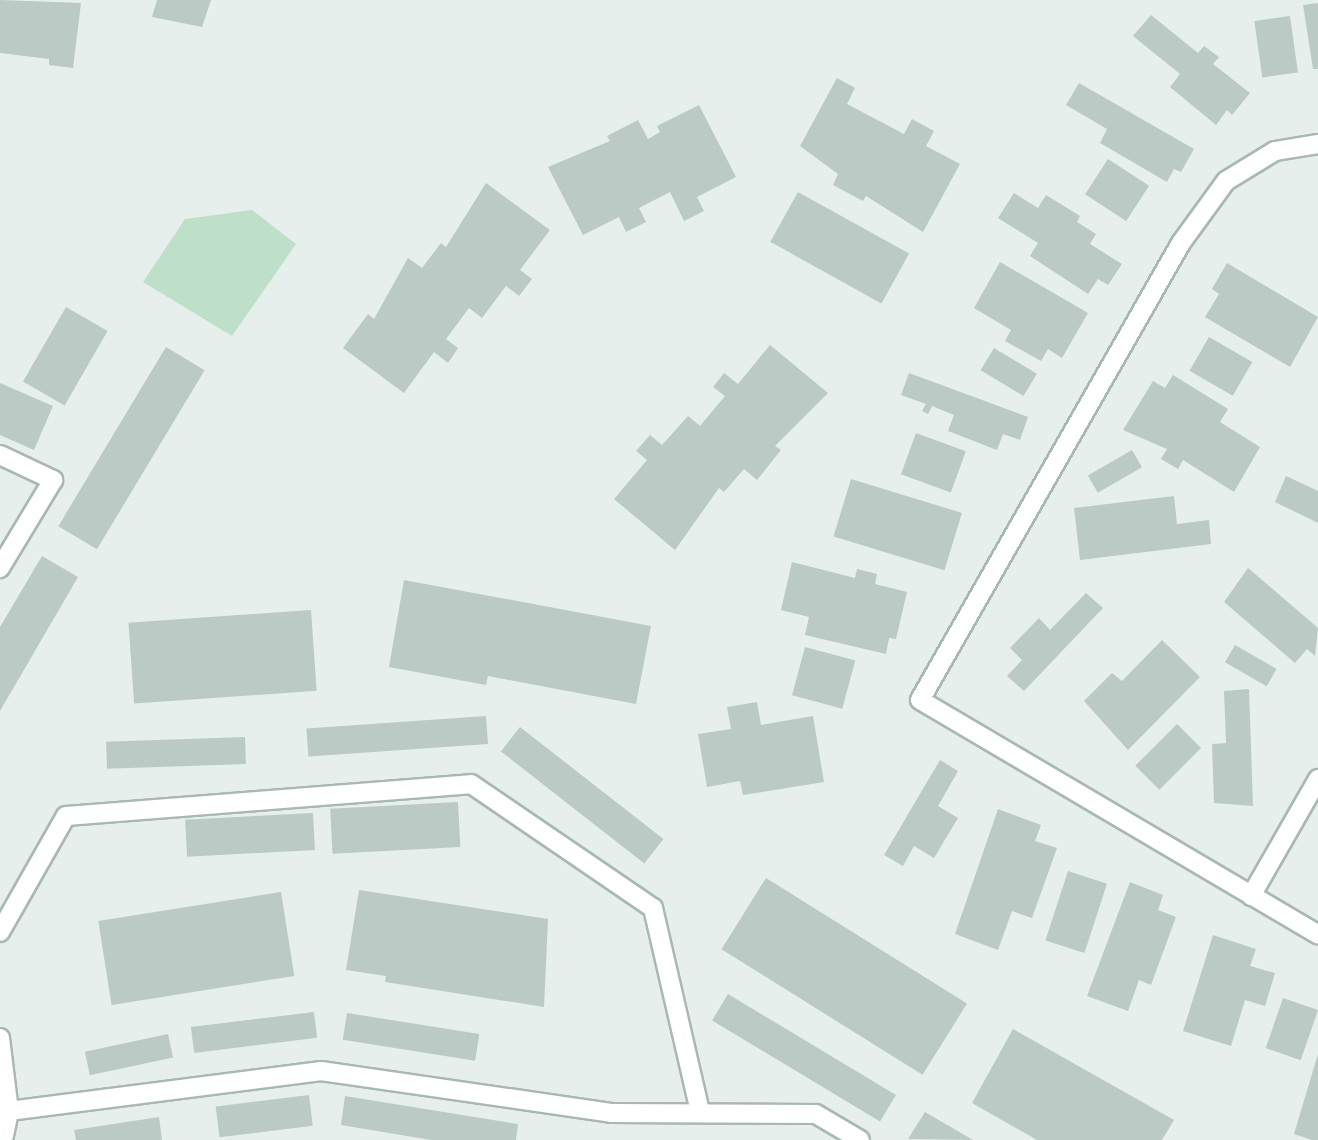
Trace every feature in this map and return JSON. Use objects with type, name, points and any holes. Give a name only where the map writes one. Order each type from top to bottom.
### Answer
[{"type":"lane","points":[[1318,144],[1275,151],[1226,181],[1181,243],[920,700],[1318,934]]},
{"type":"lane","points":[[0,455],[53,480],[0,568]]},
{"type":"lane","points":[[1251,896],[1318,779]]},
{"type":"lane","points":[[0,932],[66,816],[471,784],[653,908],[700,1112]]},
{"type":"lane","points":[[0,1038],[9,1111],[3,1140]]},
{"type":"lane","points":[[9,1111],[321,1071],[611,1113],[816,1114],[860,1140]]},
{"type":"green space","points":[[252,210],[296,244],[232,336],[143,282],[185,219]]},
{"type":"building","points":[[0,0],[81,3],[73,68],[49,65],[49,59],[0,53]]},
{"type":"building","points":[[157,0],[211,0],[202,27],[152,17]]},
{"type":"building","points":[[1318,3],[1318,69],[1313,69],[1303,5]]},
{"type":"building","points":[[1151,15],[1198,53],[1204,46],[1219,57],[1213,64],[1250,93],[1232,115],[1227,110],[1216,125],[1170,87],[1180,74],[1133,36]]},
{"type":"building","points":[[1290,16],[1298,72],[1262,77],[1254,21]]},
{"type":"building","points":[[837,78],[855,88],[847,104],[904,134],[912,119],[934,131],[926,146],[960,164],[923,232],[866,196],[863,201],[833,185],[838,174],[800,146]]},
{"type":"building","points":[[1079,83],[1194,149],[1181,172],[1174,169],[1167,182],[1100,143],[1107,129],[1066,105]]},
{"type":"building","points":[[699,105],[736,177],[697,197],[704,211],[684,221],[670,192],[639,208],[646,222],[626,232],[619,217],[583,235],[548,167],[610,141],[607,136],[638,120],[648,139],[660,132],[657,126]]},
{"type":"building","points":[[1108,159],[1149,186],[1126,221],[1085,194]]},
{"type":"building","points":[[486,183],[550,230],[520,270],[532,279],[519,296],[506,286],[482,318],[469,308],[446,339],[458,348],[448,363],[434,352],[404,393],[343,348],[368,314],[374,319],[408,258],[422,268],[441,243],[446,247]]},
{"type":"building","points":[[798,192],[909,254],[881,303],[770,242]]},
{"type":"building","points":[[1014,193],[1038,208],[1046,195],[1080,216],[1077,222],[1096,234],[1090,244],[1122,264],[1108,285],[1098,279],[1088,294],[1030,256],[1038,243],[998,218]]},
{"type":"building","points":[[1000,262],[1088,313],[1062,358],[1048,349],[1041,361],[1005,341],[1011,330],[974,308]]},
{"type":"building","points":[[1227,263],[1318,317],[1290,367],[1205,317],[1219,294],[1212,289]]},
{"type":"building","points":[[66,307],[108,331],[65,405],[23,381]]},
{"type":"building","points":[[1209,337],[1252,362],[1233,396],[1190,371]]},
{"type":"building","points":[[770,345],[828,393],[775,446],[781,450],[757,480],[744,469],[724,492],[719,488],[675,550],[614,499],[647,460],[636,451],[650,435],[662,445],[688,416],[700,426],[725,396],[713,387],[724,373],[738,384]]},
{"type":"building","points":[[166,347],[205,370],[97,549],[58,526]]},
{"type":"building","points":[[994,348],[1037,374],[1023,396],[981,370]]},
{"type":"building","points":[[909,373],[1028,417],[1020,440],[1003,434],[997,450],[948,431],[954,415],[932,406],[928,414],[922,411],[926,404],[901,395]]},
{"type":"building","points":[[1173,375],[1228,409],[1220,422],[1260,447],[1234,492],[1183,460],[1178,469],[1161,459],[1167,449],[1123,430],[1153,381],[1165,388]]},
{"type":"building","points":[[0,383],[53,406],[34,450],[0,435]]},
{"type":"building","points":[[916,433],[966,451],[951,492],[901,474]]},
{"type":"building","points":[[1132,450],[1142,467],[1098,493],[1088,476]]},
{"type":"building","points":[[1286,476],[1318,491],[1318,523],[1275,502]]},
{"type":"building","points":[[851,479],[962,513],[944,570],[833,536]]},
{"type":"building","points":[[1174,496],[1177,524],[1209,520],[1211,544],[1080,560],[1074,508]]},
{"type":"building","points":[[42,556],[78,577],[0,711],[0,627]]},
{"type":"building","points":[[792,562],[855,578],[857,569],[877,574],[875,584],[907,592],[896,639],[889,638],[886,654],[805,635],[809,617],[781,610]]},
{"type":"building","points":[[1248,568],[1318,628],[1315,656],[1307,649],[1295,663],[1224,602]]},
{"type":"building","points":[[404,580],[651,626],[636,704],[488,676],[486,685],[389,667]]},
{"type":"building","points":[[1086,593],[1103,608],[1024,691],[1007,676],[1022,660],[1010,648],[1039,618],[1050,630]]},
{"type":"building","points":[[311,610],[317,691],[134,704],[128,623]]},
{"type":"building","points":[[1162,640],[1200,677],[1128,750],[1084,701],[1112,673],[1122,681]]},
{"type":"building","points":[[1235,645],[1277,669],[1267,686],[1225,662]]},
{"type":"building","points":[[805,647],[855,660],[842,709],[792,695]]},
{"type":"building","points":[[1249,689],[1253,806],[1214,803],[1212,744],[1226,743],[1224,691]]},
{"type":"building","points":[[757,702],[761,725],[813,716],[824,782],[743,795],[740,781],[707,787],[698,734],[731,729],[727,707]]},
{"type":"building","points":[[486,716],[488,744],[308,756],[306,729]]},
{"type":"building","points":[[1177,724],[1201,748],[1159,790],[1135,766]]},
{"type":"building","points":[[520,727],[663,839],[644,863],[501,751]]},
{"type":"building","points":[[245,737],[246,764],[107,769],[106,742]]},
{"type":"building","points":[[940,760],[958,771],[938,806],[958,818],[934,858],[914,846],[903,866],[884,855]]},
{"type":"building","points":[[458,802],[460,847],[333,854],[330,809]]},
{"type":"building","points":[[998,809],[1041,825],[1035,841],[1057,848],[1032,918],[1012,911],[998,950],[955,934]]},
{"type":"building","points":[[313,813],[315,850],[187,857],[185,820]]},
{"type":"building","points":[[1068,871],[1107,884],[1084,953],[1045,940]]},
{"type":"building","points":[[766,878],[967,1004],[922,1075],[721,949]]},
{"type":"building","points":[[1130,882],[1163,895],[1158,910],[1176,917],[1151,985],[1139,980],[1128,1011],[1087,996]]},
{"type":"building","points":[[359,890],[548,919],[544,1007],[385,982],[386,976],[346,970]]},
{"type":"building","points":[[281,892],[294,976],[112,1005],[98,921]]},
{"type":"building","points":[[1213,935],[1256,949],[1250,966],[1275,973],[1265,1006],[1245,1000],[1231,1046],[1183,1031]]},
{"type":"building","points":[[728,994],[896,1095],[880,1122],[712,1021]]},
{"type":"building","points":[[1283,998],[1318,1010],[1301,1060],[1266,1048]]},
{"type":"building","points":[[314,1012],[317,1038],[194,1053],[191,1027]]},
{"type":"building","points":[[347,1013],[479,1034],[475,1061],[343,1040]]},
{"type":"building","points":[[1013,1029],[1174,1120],[1162,1140],[1037,1140],[972,1103]]},
{"type":"building","points":[[168,1034],[173,1057],[90,1075],[85,1052]]},
{"type":"building","points":[[1318,1054],[1318,1140],[1312,1140],[1294,1134]]},
{"type":"building","points":[[309,1095],[313,1126],[219,1137],[216,1106]]},
{"type":"building","points":[[345,1096],[518,1124],[516,1140],[431,1140],[341,1125]]},
{"type":"building","points":[[925,1112],[973,1140],[908,1139]]},
{"type":"building","points":[[159,1117],[162,1140],[76,1140],[74,1130]]}]
